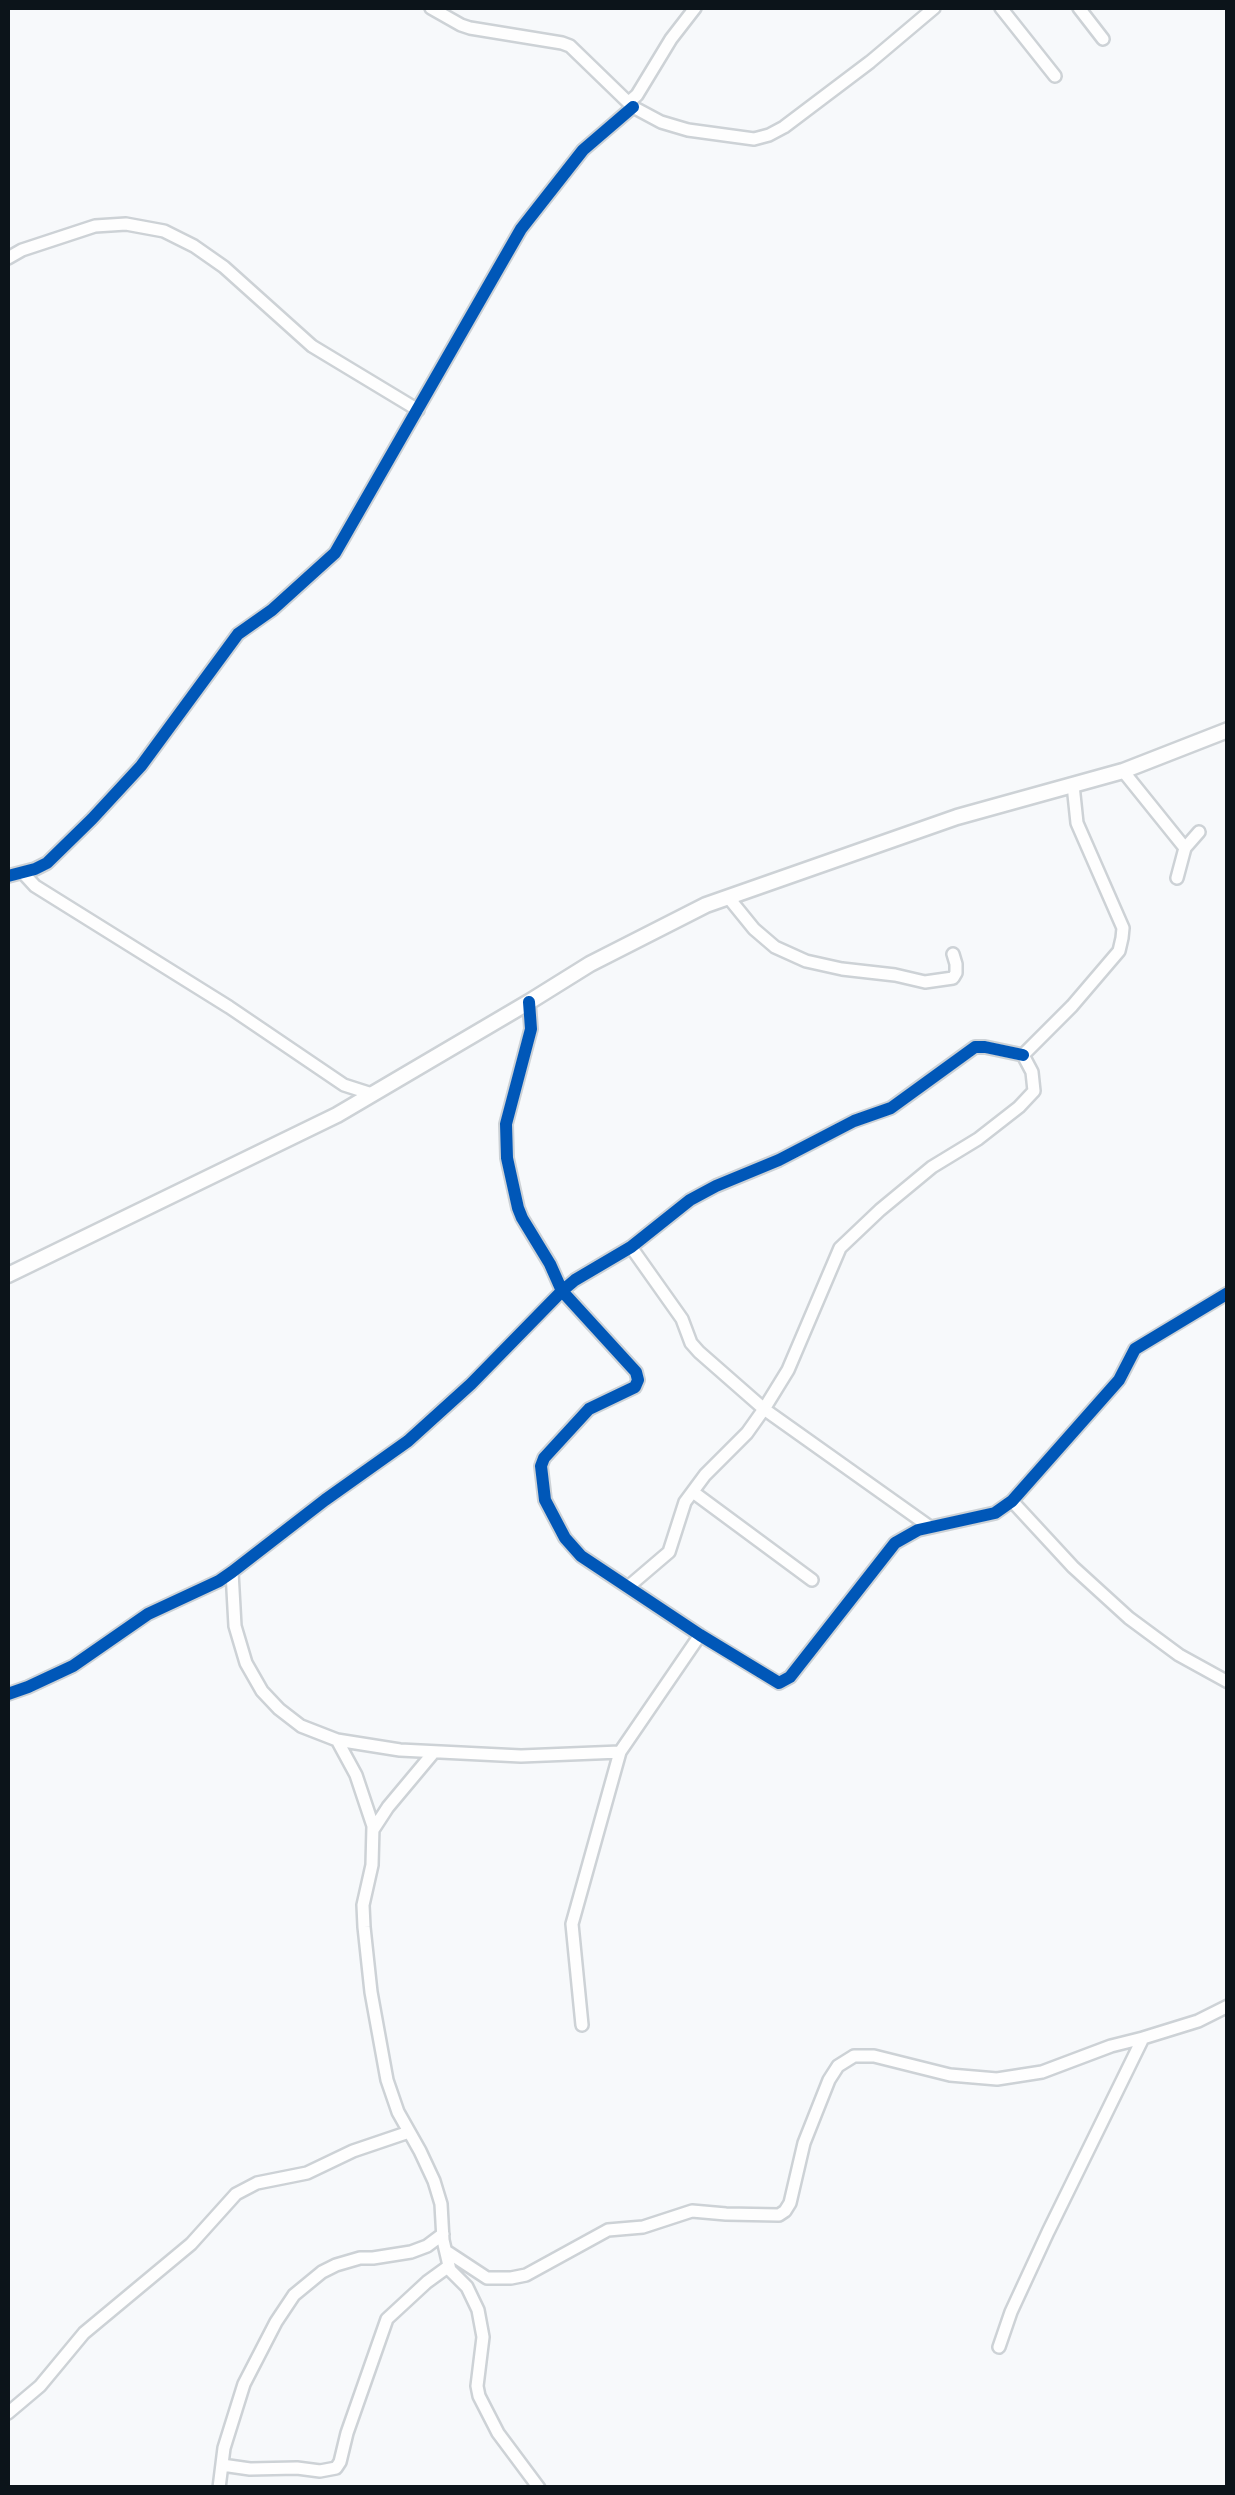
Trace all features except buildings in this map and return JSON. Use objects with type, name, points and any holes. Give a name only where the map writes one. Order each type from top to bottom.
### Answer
[{"type":"main road","points":[[8,1275],[337,1115],[590,964],[690,913],[957,817],[1123,771],[1228,730]]},
{"type":"street","points":[[431,8],[470,28],[570,46],[631,105],[661,122],[688,130],[754,139],[769,135],[870,62],[934,8]]},
{"type":"street","points":[[8,876],[46,863],[122,789],[238,634],[272,610],[335,553],[520,229],[584,150],[631,105],[694,8]]},
{"type":"street","points":[[1001,8],[1055,76]]},
{"type":"street","points":[[1078,8],[1104,39]]},
{"type":"street","points":[[8,258],[95,226],[126,224],[164,231],[224,267],[312,346],[418,410]]},
{"type":"street","points":[[1123,771],[1185,848]]},
{"type":"street","points":[[1023,1055],[1119,951],[1122,938],[1123,928],[1077,823],[1073,785]]},
{"type":"street","points":[[1178,878],[1185,848],[1199,832]]},
{"type":"street","points":[[22,874],[344,1086],[372,1094]]},
{"type":"street","points":[[728,897],[775,947],[806,962],[925,982],[953,978],[953,954]]},
{"type":"street","points":[[529,1002],[531,1030],[506,1124],[506,1158],[522,1218],[562,1291],[636,1372],[638,1380],[636,1388],[590,1409],[544,1458],[541,1466],[545,1500],[565,1538],[581,1556],[779,1683],[894,1543],[918,1530],[994,1513],[1012,1500],[1119,1380],[1135,1349],[1228,1292]]},
{"type":"street","points":[[8,1694],[74,1666],[148,1614],[232,1572],[408,1441],[471,1384],[562,1291],[631,1247],[690,1200],[854,1121],[891,1108],[975,1048],[1023,1055]]},
{"type":"street","points":[[628,1586],[668,1552],[685,1502],[764,1409],[788,1370],[840,1248],[932,1168],[1019,1107],[1034,1090],[1032,1072],[1023,1055]]},
{"type":"street","points":[[631,1247],[682,1319],[690,1343],[764,1409],[930,1527]]},
{"type":"street","points":[[693,1492],[812,1580]]},
{"type":"street","points":[[1012,1500],[1064,1557],[1129,1618],[1179,1655],[1228,1682]]},
{"type":"street","points":[[232,1572],[235,1626],[246,1663],[256,1682],[301,1726],[336,1740],[400,1750],[520,1756],[620,1752]]},
{"type":"street","points":[[582,2026],[572,1924],[620,1752],[700,1635]]},
{"type":"street","points":[[336,1740],[356,1775],[373,1830],[372,1865],[363,1905],[367,1962],[387,2080],[398,2112],[434,2181],[449,2266],[467,2287],[482,2323],[477,2386],[484,2408],[540,2488]]},
{"type":"street","points":[[373,1830],[434,1752]]},
{"type":"street","points":[[446,2251],[487,2278],[511,2278],[526,2275],[608,2230],[656,2224],[692,2211],[780,2215],[790,2203],[804,2144],[829,2080],[838,2066],[854,2056],[874,2056],[950,2074],[997,2079],[1042,2072],[1111,2046],[1198,2021],[1228,2006]]},
{"type":"street","points":[[999,2348],[1048,2232],[1143,2038]]},
{"type":"street","points":[[8,2413],[40,2386],[84,2333],[191,2244],[236,2194],[257,2184],[308,2174],[353,2151],[409,2132]]},
{"type":"street","points":[[219,2488],[224,2448],[244,2384],[294,2296],[336,2265],[411,2252],[443,2234]]},
{"type":"street","points":[[222,2465],[280,2470],[336,2468],[387,2319],[449,2266]]},
{"type":"cycle path","points":[[8,876],[47,863],[92,819],[141,766],[238,634],[272,610],[335,553],[521,229],[583,150],[633,107]]},
{"type":"cycle path","points":[[529,1002],[531,1029],[506,1124],[507,1158],[518,1208],[562,1291],[636,1372],[638,1380],[635,1387],[589,1409],[544,1458],[541,1466],[545,1500],[565,1538],[581,1556],[779,1683],[790,1677],[895,1543],[918,1530],[995,1513],[1012,1501],[1119,1380],[1135,1349],[1228,1293]]},
{"type":"cycle path","points":[[8,1694],[73,1666],[148,1614],[232,1572],[408,1441],[575,1280],[631,1247],[690,1200],[854,1121],[891,1108],[975,1047],[1023,1055]]}]
